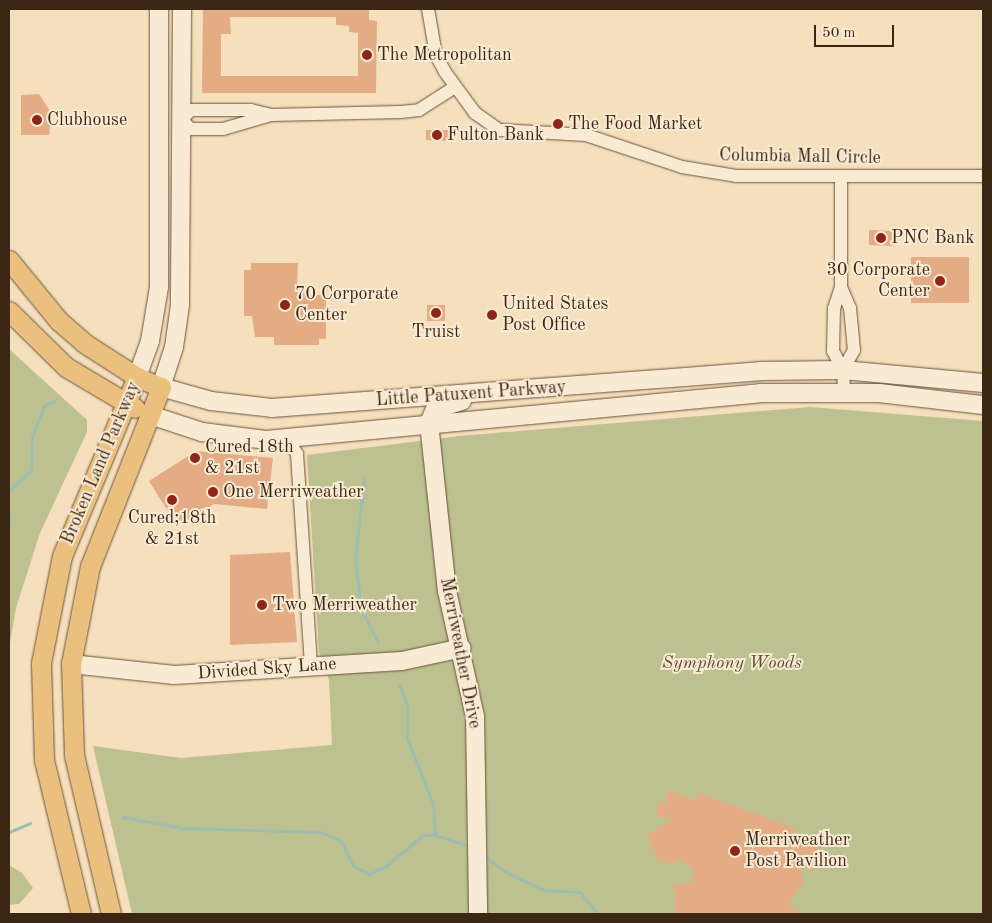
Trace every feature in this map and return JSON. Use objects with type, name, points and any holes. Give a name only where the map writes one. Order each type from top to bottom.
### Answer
[{"type":"main road","name":"Broken Land Parkway","points":[[81,914],[44,760],[41,663],[62,556],[137,377],[150,341],[159,287],[159,9]]},
{"type":"main road","name":"Broken Land Parkway","points":[[111,914],[74,755],[71,664],[90,566],[161,387],[174,348],[180,305],[182,9]]},
{"type":"main road","name":"Little Patuxent Parkway","points":[[9,260],[59,321],[84,343],[137,377],[161,387],[211,401],[272,408],[412,396],[646,382],[760,371],[844,370],[983,383]]},
{"type":"main road","name":"Little Patuxent Parkway","points":[[9,311],[66,366],[125,404],[150,415],[202,432],[287,439],[506,415],[760,393],[844,391],[983,405]]},
{"type":"main road","points":[[630,405],[631,395],[646,382]]},
{"type":"main road","points":[[506,415],[602,399],[626,383]]},
{"type":"main road","points":[[429,423],[435,409],[507,390]]},
{"type":"main road","points":[[347,433],[398,419],[410,410],[412,396]]},
{"type":"main road","name":"Merriweather Drive","points":[[429,423],[439,538],[462,648],[477,736],[478,909]]},
{"type":"main road","name":"Divided Sky Lane","points":[[71,664],[167,675],[402,662],[462,648]]},
{"type":"street","name":"Columbia Mall Circle","points":[[428,9],[436,55],[455,87],[475,113],[499,130],[586,135],[709,173],[841,177],[983,176]]},
{"type":"street","points":[[271,115],[251,110],[191,110],[181,120],[191,129],[223,128],[271,115],[419,110],[455,87]]},
{"type":"street","points":[[841,177],[841,287],[834,308],[833,351],[844,370]]},
{"type":"street","points":[[841,287],[850,308],[854,350],[844,370],[844,391]]},
{"type":"street","points":[[287,439],[297,454],[311,666]]},
{"type":"green space","points":[[9,349],[87,420],[87,432],[40,533],[16,608],[9,649]]},
{"type":"green space","name":"Symphony Woods","points":[[810,407],[983,421],[983,914],[132,914],[93,746],[181,758],[332,745],[329,680],[319,652],[307,455],[459,436]]},
{"type":"green space","points":[[9,865],[22,873],[33,888],[19,904],[9,905]]},
{"type":"building","name":"The Metropolitan","points":[[203,9],[369,9],[369,20],[377,21],[376,93],[202,93]],"holes":[[[230,17],[336,17],[336,25],[349,26],[349,32],[358,33],[358,76],[221,76],[221,34],[231,34]]]},
{"type":"building","name":"Clubhouse","points":[[39,94],[52,114],[49,135],[21,135],[21,95]]},
{"type":"building","name":"Fulton Bank","points":[[426,130],[448,130],[448,141],[426,140]]},
{"type":"building","name":"PNC Bank","points":[[869,230],[893,231],[893,246],[869,245]]},
{"type":"building","name":"30 Corporate Center","points":[[911,257],[969,257],[969,303],[911,303]]},
{"type":"building","name":"70 Corporate Center","points":[[251,263],[298,263],[297,285],[306,285],[306,295],[326,295],[326,339],[319,339],[319,345],[274,345],[274,337],[255,337],[252,316],[244,316],[244,270],[251,270]]},
{"type":"building","name":"Truist","points":[[427,305],[445,305],[445,321],[427,321]]},
{"type":"building","name":"One Merriweather","points":[[196,451],[273,458],[267,509],[214,504],[177,526],[149,481]]},
{"type":"building","name":"Two Merriweather","points":[[290,552],[297,642],[230,645],[230,555]]},
{"type":"building","name":"Merriweather Post Pavilion","points":[[667,790],[697,801],[697,792],[797,829],[791,835],[820,846],[814,855],[820,859],[811,871],[799,863],[804,882],[788,903],[800,914],[675,914],[674,884],[693,883],[693,869],[679,859],[669,865],[665,860],[660,864],[647,835],[673,818],[657,817],[658,802],[666,803]]},
{"type":"waterway","points":[[9,491],[31,470],[32,437],[44,406],[54,401]]},
{"type":"waterway","points":[[364,478],[355,558],[361,609],[378,643]]},
{"type":"waterway","points":[[9,513],[9,524]]},
{"type":"waterway","points":[[399,685],[407,704],[407,738],[433,804],[435,835]]},
{"type":"waterway","points":[[123,817],[183,828],[321,832],[341,841],[353,866],[370,874],[386,866],[423,835],[435,835],[472,847]]},
{"type":"waterway","points":[[9,832],[30,823]]},
{"type":"waterway","points":[[483,855],[504,871],[544,890],[580,892],[598,914]]},
{"type":"place","name":"The Metropolitan","points":[[367,55]]},
{"type":"place","name":"Clubhouse","points":[[37,120]]},
{"type":"place","name":"The Food Market","points":[[558,124]]},
{"type":"place","name":"Fulton Bank","points":[[437,135]]},
{"type":"place","name":"PNC Bank","points":[[881,238]]},
{"type":"place","name":"30 Corporate Center","points":[[940,281]]},
{"type":"place","name":"70 Corporate Center","points":[[285,305]]},
{"type":"place","name":"Truist","points":[[436,313]]},
{"type":"place","name":"United States Post Office","points":[[492,315]]},
{"type":"place","name":"Cured 18th & 21st","points":[[195,458]]},
{"type":"place","name":"One Merriweather","points":[[213,492]]},
{"type":"place","name":"Cured;18th & 21st","points":[[172,500]]},
{"type":"place","name":"Two Merriweather","points":[[262,605]]},
{"type":"place","name":"Merriweather Post Pavilion","points":[[735,851]]}]
